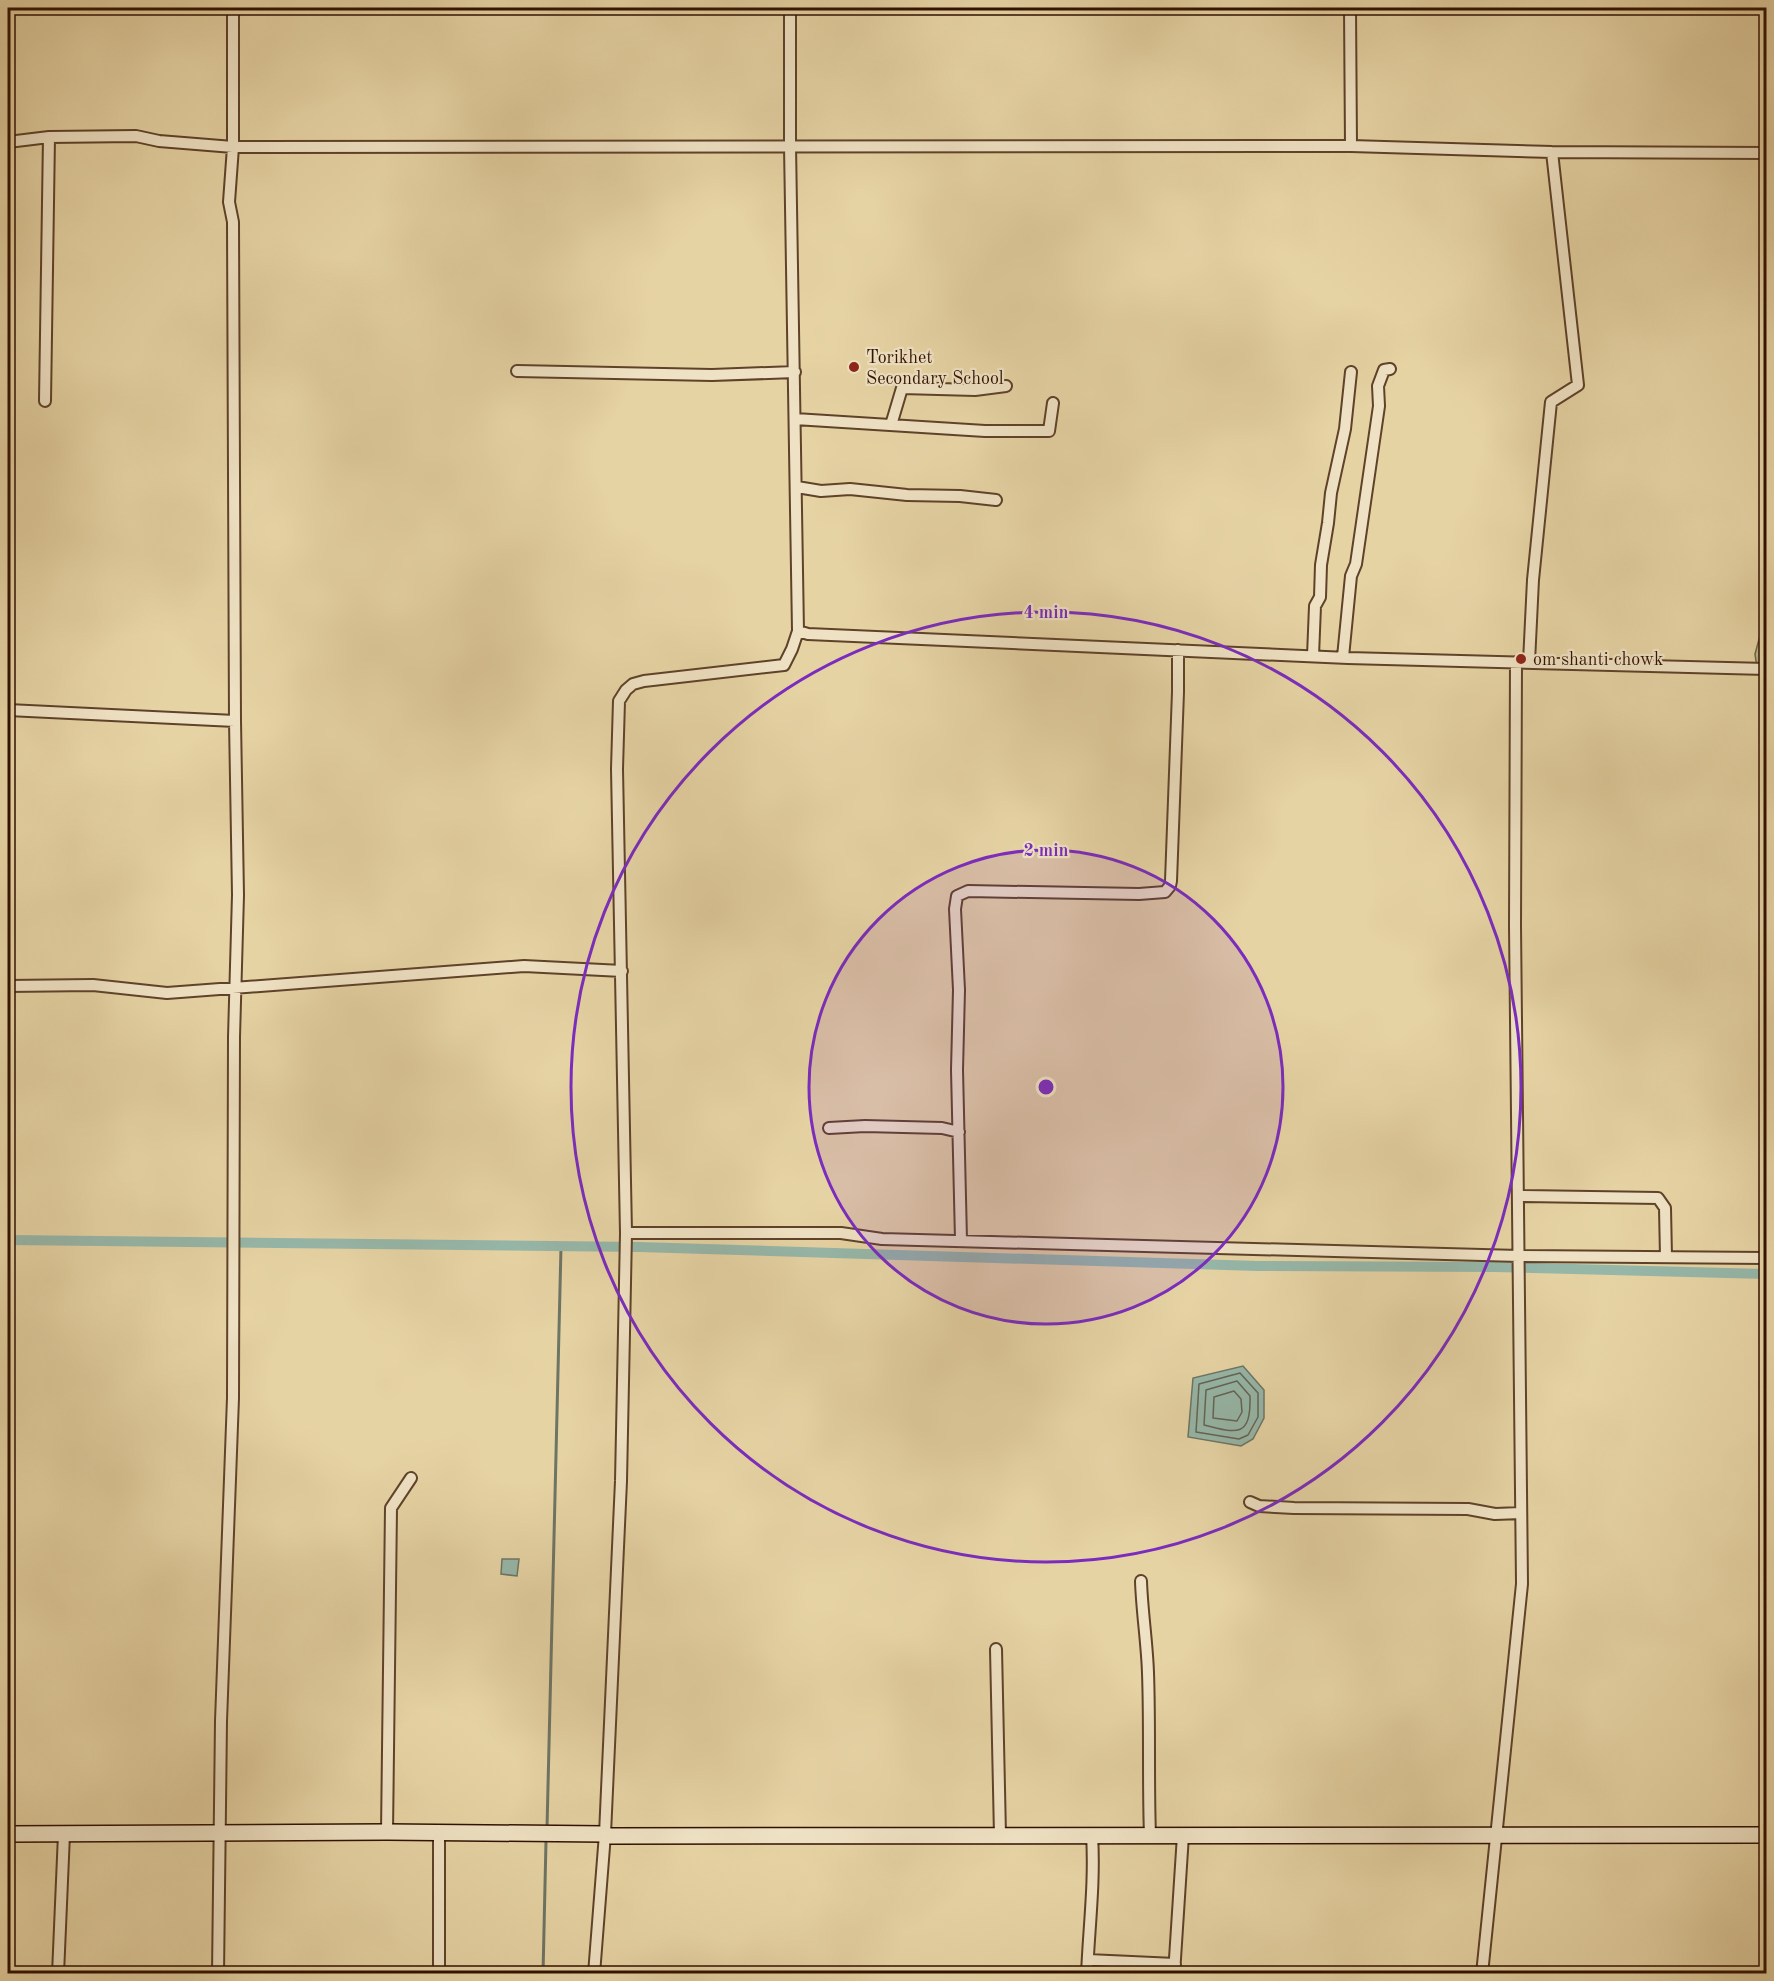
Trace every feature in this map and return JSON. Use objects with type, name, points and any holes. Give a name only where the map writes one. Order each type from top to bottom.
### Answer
[{"type":"street","points":[[218,1974],[219,1833],[232,1425],[238,895],[233,222],[230,202],[233,147],[233,8]]},
{"type":"street","points":[[594,1974],[605,1834],[621,1481],[625,1237],[617,769],[619,701],[633,684],[644,681],[784,665],[798,630],[790,8]]},
{"type":"street","points":[[1350,8],[1351,146]]},
{"type":"street","points":[[8,142],[49,137],[136,136],[159,141],[233,147],[1351,146],[1552,152],[1767,153]]},
{"type":"street","points":[[45,401],[49,137]]},
{"type":"street","points":[[1529,662],[1533,580],[1551,402],[1578,385],[1552,152]]},
{"type":"street","points":[[1343,657],[1352,576],[1356,564],[1379,406],[1378,386],[1384,370],[1390,369]]},
{"type":"street","points":[[517,371],[712,375],[795,372]]},
{"type":"street","points":[[1313,656],[1315,606],[1320,597],[1321,565],[1329,523],[1331,493],[1345,429],[1351,372]]},
{"type":"street","points":[[891,424],[902,388],[975,390],[1006,386]]},
{"type":"street","points":[[795,419],[985,431],[1049,431],[1053,403]]},
{"type":"street","points":[[797,487],[821,491],[850,489],[996,500]]},
{"type":"street","points":[[798,630],[808,634],[1313,656],[1767,669]]},
{"type":"street","points":[[961,1240],[957,1070],[959,990],[955,909],[957,896],[968,891],[1139,894],[1168,890],[1171,881],[1175,788],[1178,650]]},
{"type":"street","points":[[1482,1974],[1522,1584],[1515,892],[1516,662]]},
{"type":"street","points":[[8,710],[235,721]]},
{"type":"street","points":[[8,986],[93,986],[167,993],[524,966],[622,971]]},
{"type":"street","points":[[829,1128],[865,1126],[942,1128],[958,1132]]},
{"type":"street","points":[[1518,1196],[1658,1198],[1665,1208],[1666,1257]]},
{"type":"street","points":[[625,1237],[841,1233],[882,1239],[1519,1256],[1767,1258]]},
{"type":"street","points":[[387,1832],[391,1508],[411,1478]]},
{"type":"street","points":[[1250,1502],[1259,1506],[1294,1508],[1468,1509],[1495,1514],[1521,1513]]},
{"type":"street","points":[[1141,1581],[1148,1672],[1150,1834]]},
{"type":"street","points":[[996,1649],[1000,1835]]},
{"type":"street","points":[[439,1832],[439,1974]]},
{"type":"street","points":[[8,1834],[439,1832],[605,1834],[609,1836],[1767,1835]]},
{"type":"street","points":[[58,1974],[64,1834]]},
{"type":"street","points":[[1088,1960],[1175,1969],[1183,1834]]},
{"type":"street","points":[[1087,1974],[1090,1901],[1094,1870],[1092,1835]]},
{"type":"green space","points":[[1761,632],[1766,632],[1766,668],[1757,668],[1755,654]]},
{"type":"water","points":[[1243,1366],[1264,1390],[1264,1418],[1253,1439],[1241,1446],[1188,1437],[1193,1378]]},
{"type":"water","points":[[502,1559],[519,1559],[517,1576],[501,1574]]},
{"type":"waterway","points":[[8,1240],[639,1247],[1258,1266],[1494,1267],[1766,1274]]},
{"type":"waterway","points":[[547,1828],[561,1247]]},
{"type":"waterway","points":[[543,1974],[546,1841]]},
{"type":"place","name":"Torikhet Secondary School","points":[[854,367]]},
{"type":"place","name":"om shanti chowk","points":[[1521,659]]}]
